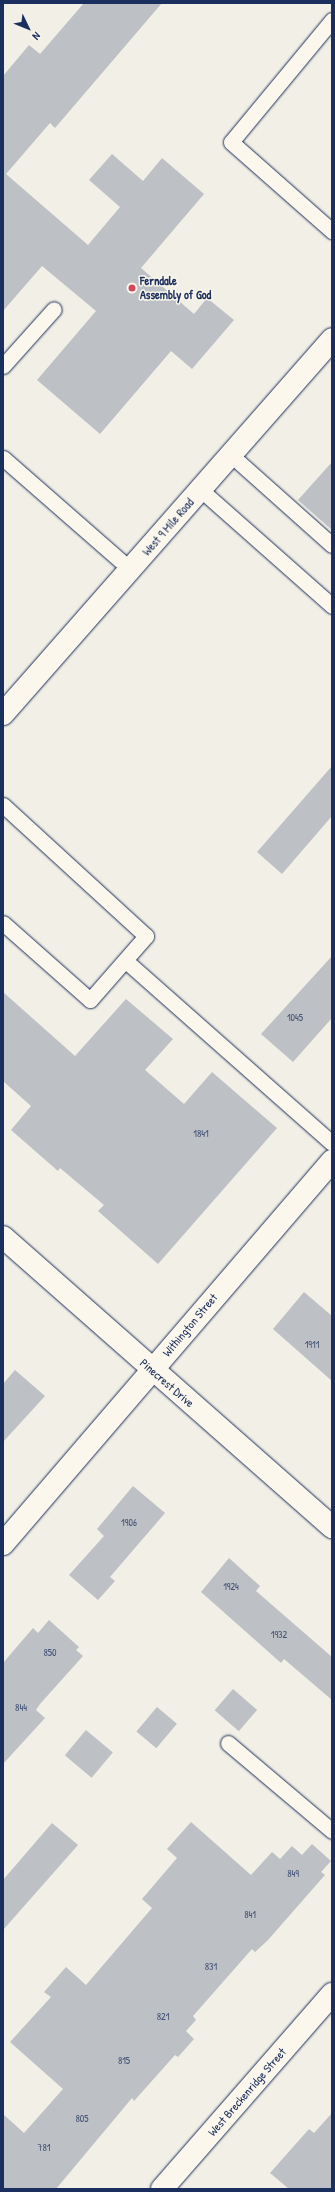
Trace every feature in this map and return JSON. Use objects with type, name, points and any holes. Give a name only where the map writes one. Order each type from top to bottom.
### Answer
[{"type":"street","name":"West 9 Mile Road","points":[[3,714],[131,570],[332,339]]},
{"type":"street","name":"Withington Street","points":[[3,1544],[332,1161]]},
{"type":"street","name":"Pinecrest Drive","points":[[3,1237],[152,1370],[332,1527]]},
{"type":"street","name":"West Breckenridge Street","points":[[162,2189],[332,1994]]},
{"type":"lane","points":[[332,20],[231,142],[332,231]]},
{"type":"lane","points":[[3,366],[54,309]]},
{"type":"lane","points":[[231,455],[332,545]]},
{"type":"lane","points":[[3,458],[131,570]]},
{"type":"lane","points":[[201,490],[332,606]]},
{"type":"lane","points":[[3,923],[90,1000],[126,961],[146,936],[4,808]]},
{"type":"lane","points":[[126,961],[332,1143]]},
{"type":"lane","points":[[228,1743],[332,1831]]},
{"type":"building","points":[[84,3],[162,3],[55,128],[50,123],[6,174],[88,245],[120,207],[89,180],[112,154],[143,181],[162,158],[204,194],[141,268],[194,314],[207,298],[234,320],[192,369],[171,351],[100,434],[37,380],[96,311],[42,266],[3,311],[3,76],[29,45],[40,54]]},
{"type":"building","points":[[332,462],[332,530],[298,500]]},
{"type":"building","points":[[332,766],[332,816],[282,874],[257,852]]},
{"type":"building","points":[[332,956],[332,1018],[293,1062],[261,1034]]},
{"type":"building","points":[[3,992],[75,1056],[126,999],[173,1039],[145,1070],[184,1104],[212,1072],[277,1128],[158,1264],[98,1211],[104,1205],[60,1168],[58,1171],[11,1130],[31,1106],[3,1081]]},
{"type":"building","points":[[304,1292],[332,1316],[332,1381],[273,1329]]},
{"type":"building","points":[[15,1370],[45,1396],[3,1442],[3,1384]]},
{"type":"building","points":[[133,1486],[165,1513],[110,1577],[115,1581],[98,1600],[69,1575],[104,1536],[97,1529]]},
{"type":"building","points":[[229,1558],[260,1586],[256,1591],[332,1657],[332,1700],[284,1659],[281,1663],[201,1592]]},
{"type":"building","points":[[49,1620],[79,1647],[76,1650],[83,1656],[36,1710],[45,1718],[3,1764],[3,1663],[33,1628],[38,1633]]},
{"type":"building","points":[[233,1689],[257,1710],[239,1731],[215,1710]]},
{"type":"building","points":[[157,1707],[177,1724],[156,1748],[136,1732]]},
{"type":"building","points":[[86,1730],[113,1752],[92,1778],[65,1755]]},
{"type":"building","points":[[191,1822],[251,1875],[272,1852],[280,1859],[292,1846],[302,1855],[312,1844],[331,1861],[321,1872],[325,1875],[268,1940],[255,1952],[252,1949],[193,2016],[196,2020],[186,2031],[194,2039],[178,2057],[175,2055],[134,2101],[132,2098],[56,2189],[3,2189],[3,2114],[24,2133],[63,2089],[10,2042],[51,1997],[44,1992],[66,1967],[86,1985],[152,1908],[142,1899],[177,1858],[167,1849]]},
{"type":"building","points":[[52,1823],[78,1845],[3,1930],[3,1880]]},
{"type":"building","points":[[332,2113],[332,2189],[289,2189],[270,2173],[309,2129],[314,2133]]},
{"type":"place","name":"Ferndale Assembly of God","points":[[132,288]]}]
